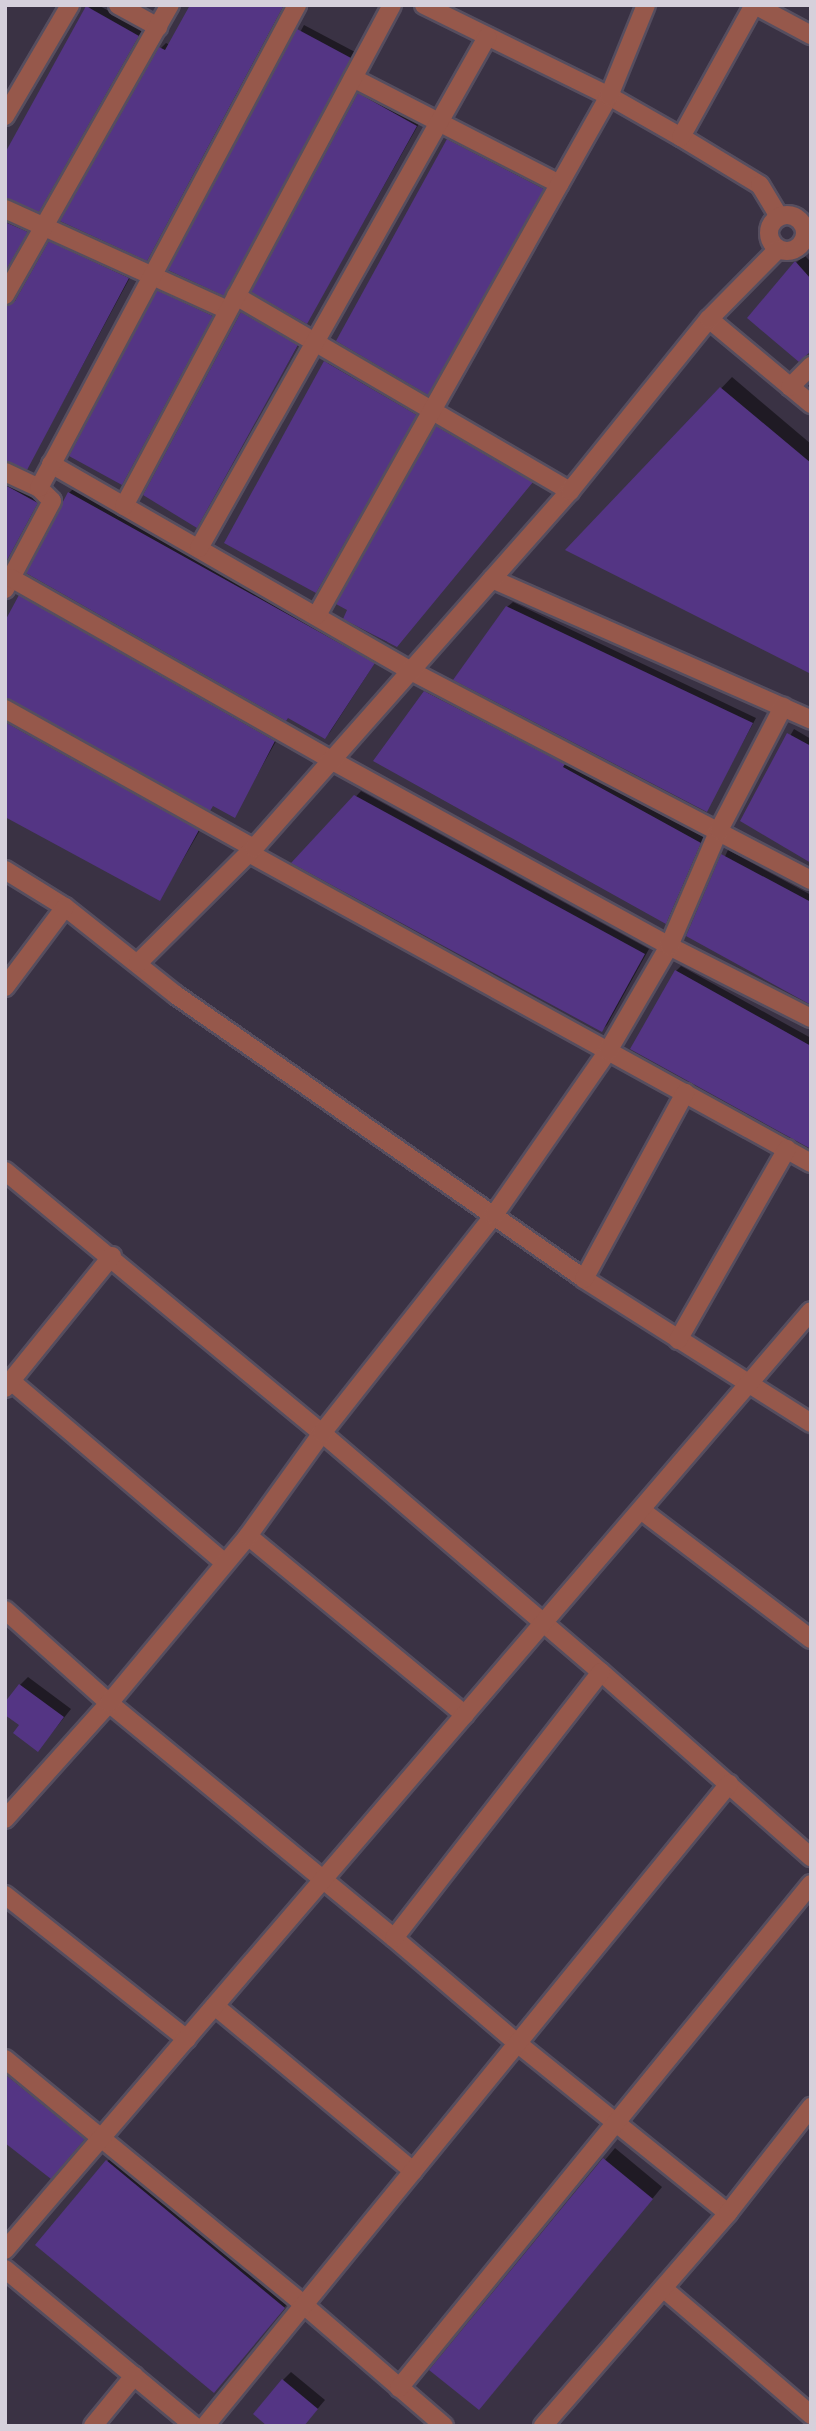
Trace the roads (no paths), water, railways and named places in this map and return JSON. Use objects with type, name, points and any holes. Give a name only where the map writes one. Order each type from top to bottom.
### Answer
[{"type":"street","points":[[5,116],[70,5]]},
{"type":"street","points":[[118,5],[158,27]]},
{"type":"street","points":[[5,295],[170,5]]},
{"type":"street","points":[[39,488],[297,5]]},
{"type":"street","points":[[124,506],[392,5]]},
{"type":"street","points":[[424,5],[608,96],[681,137],[760,186],[779,216]]},
{"type":"street","points":[[317,615],[608,96],[646,5]]},
{"type":"street","points":[[681,137],[755,5],[811,35]]},
{"type":"street","points":[[200,548],[487,37]]},
{"type":"street","points":[[353,78],[559,184]]},
{"type":"street","points":[[5,209],[151,275],[232,303],[316,341],[569,491]]},
{"type":"street","points":[[138,963],[251,851],[411,671],[569,491],[709,319],[778,250],[796,249],[808,233],[791,215],[779,216],[768,230],[770,242],[778,250]]},
{"type":"street","points":[[709,319],[811,404]]},
{"type":"street","points":[[790,387],[811,366]]},
{"type":"street","points":[[51,464],[411,671],[811,880]]},
{"type":"street","points":[[5,472],[49,495],[51,506],[8,584],[669,946],[811,1018]]},
{"type":"street","points":[[492,579],[811,720]]},
{"type":"street","points":[[5,1819],[108,1703],[248,1536],[322,1433],[494,1215],[608,1051],[669,946],[719,830],[783,707]]},
{"type":"street","points":[[5,709],[251,851],[811,1163]]},
{"type":"street","points":[[5,870],[65,907],[176,995],[584,1279],[811,1423]]},
{"type":"street","points":[[5,987],[65,907]]},
{"type":"street","points":[[584,1279],[685,1093]]},
{"type":"street","points":[[678,1340],[787,1149]]},
{"type":"street","points":[[5,1171],[112,1256],[322,1433],[601,1672],[811,1857]]},
{"type":"street","points":[[112,1256],[8,1384],[225,1563]]},
{"type":"street","points":[[5,2250],[811,1311]]},
{"type":"street","points":[[641,1510],[811,1639]]},
{"type":"street","points":[[248,1536],[465,1715]]},
{"type":"street","points":[[5,1610],[108,1703],[394,1938],[517,2043],[728,2213]]},
{"type":"street","points":[[394,1938],[601,1672]]},
{"type":"street","points":[[205,2426],[729,1784]]},
{"type":"street","points":[[399,2388],[811,1884]]},
{"type":"street","points":[[5,1895],[187,2039]]},
{"type":"street","points":[[215,2006],[413,2171]]},
{"type":"street","points":[[5,2059],[304,2305],[444,2426]]},
{"type":"street","points":[[543,2426],[728,2213],[811,2107]]},
{"type":"street","points":[[5,2269],[194,2426]]},
{"type":"street","points":[[663,2288],[811,2415]]},
{"type":"street","points":[[93,2426],[134,2376]]}]
